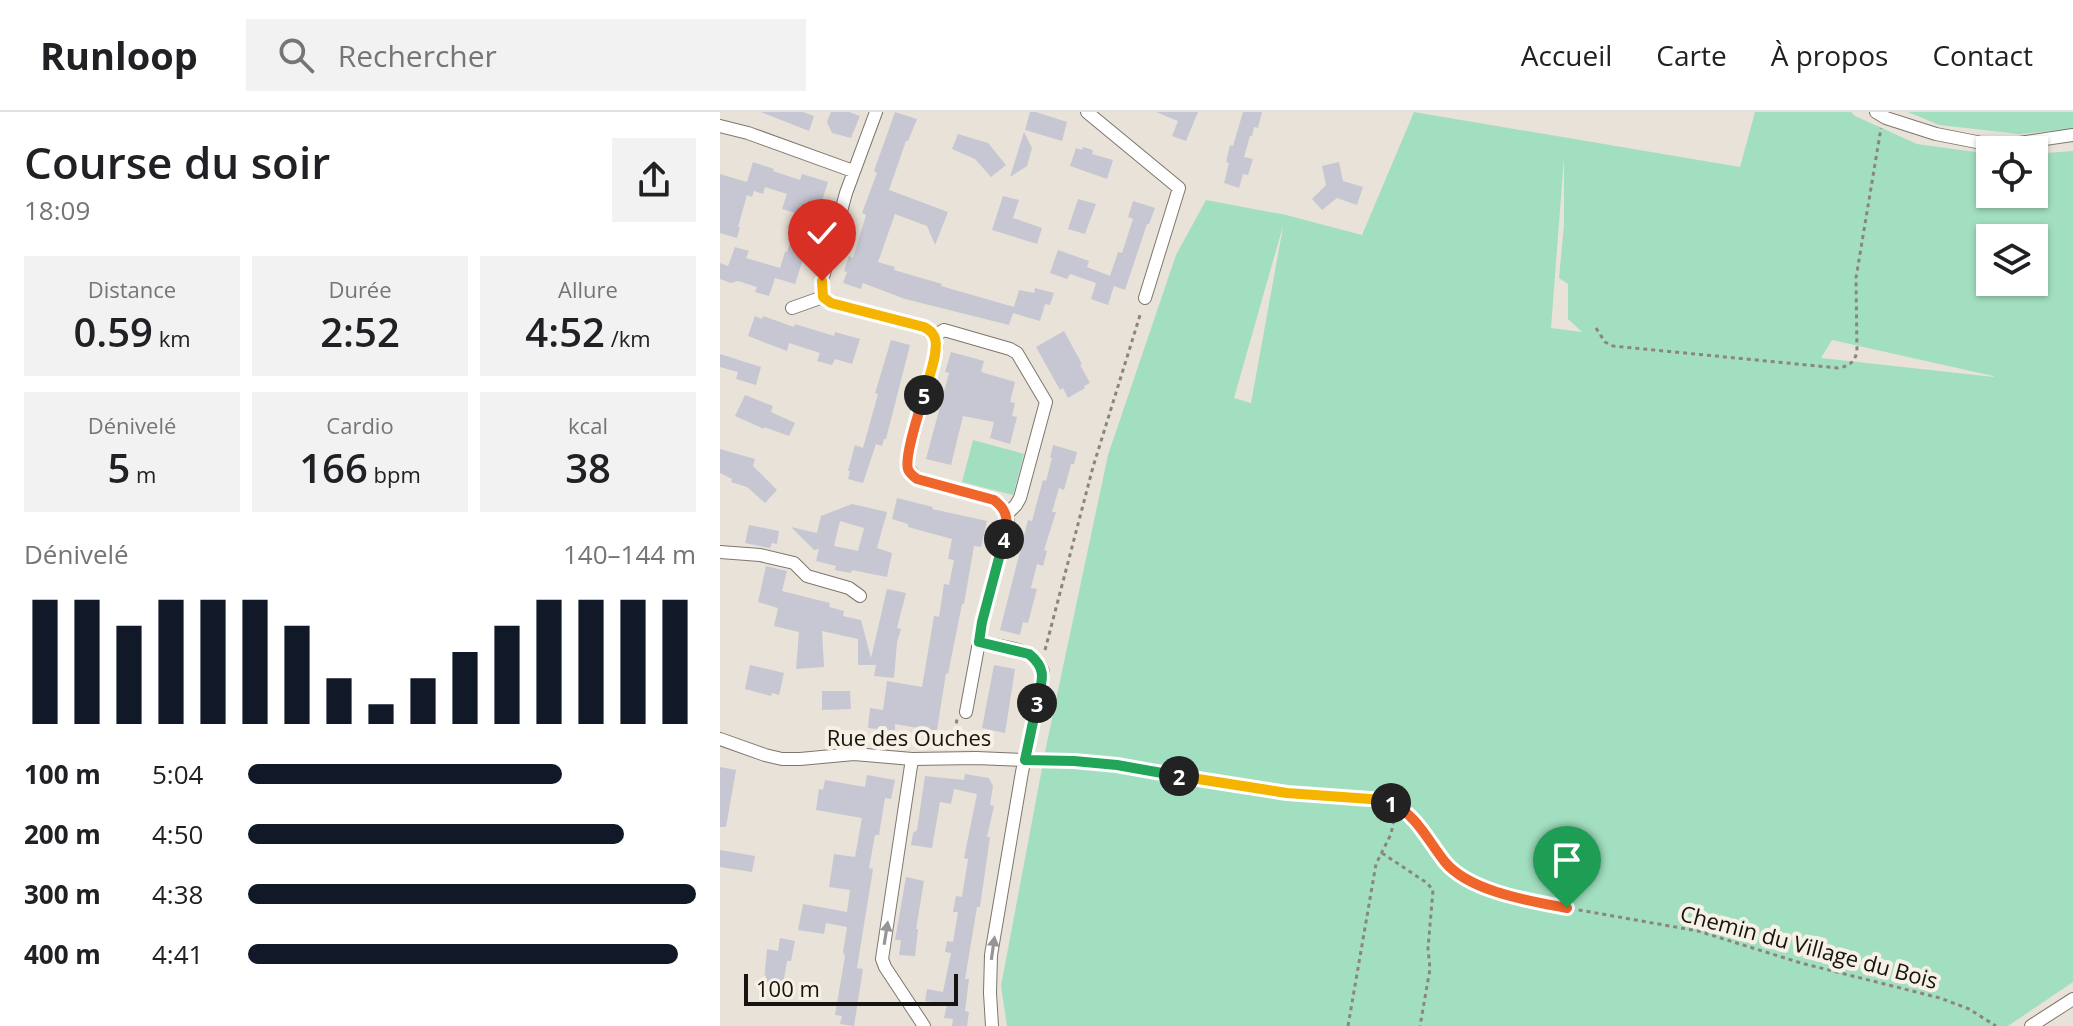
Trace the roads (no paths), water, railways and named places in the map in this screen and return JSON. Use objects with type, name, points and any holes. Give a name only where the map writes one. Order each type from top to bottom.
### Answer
[{"type":"street","points":[[876,112],[853,171],[822,281],[823,297],[831,303],[924,327],[934,336],[937,347],[907,467],[917,479],[994,500],[1007,514],[1008,521],[982,622],[966,712]]},
{"type":"street","points":[[1087,112],[1179,188],[1145,298]]},
{"type":"street","points":[[1881,115],[1936,134],[1982,143],[2012,144],[2073,135]]},
{"type":"street","points":[[720,126],[853,171]]},
{"type":"street","points":[[792,308],[823,297]]},
{"type":"street","points":[[934,336],[944,330],[1017,353],[1046,402],[1020,498],[1007,514]]},
{"type":"street","points":[[720,552],[760,555],[794,563],[807,576],[849,588],[860,596]]},
{"type":"street","points":[[979,642],[1029,654],[1043,672],[991,955],[992,1026]]},
{"type":"street","name":"Rue des Ouches","points":[[720,739],[782,759],[854,754],[912,759],[1025,760]]},
{"type":"street","points":[[912,759],[882,959],[924,1026]]},
{"type":"street","points":[[2031,1026],[2073,999]]}]
